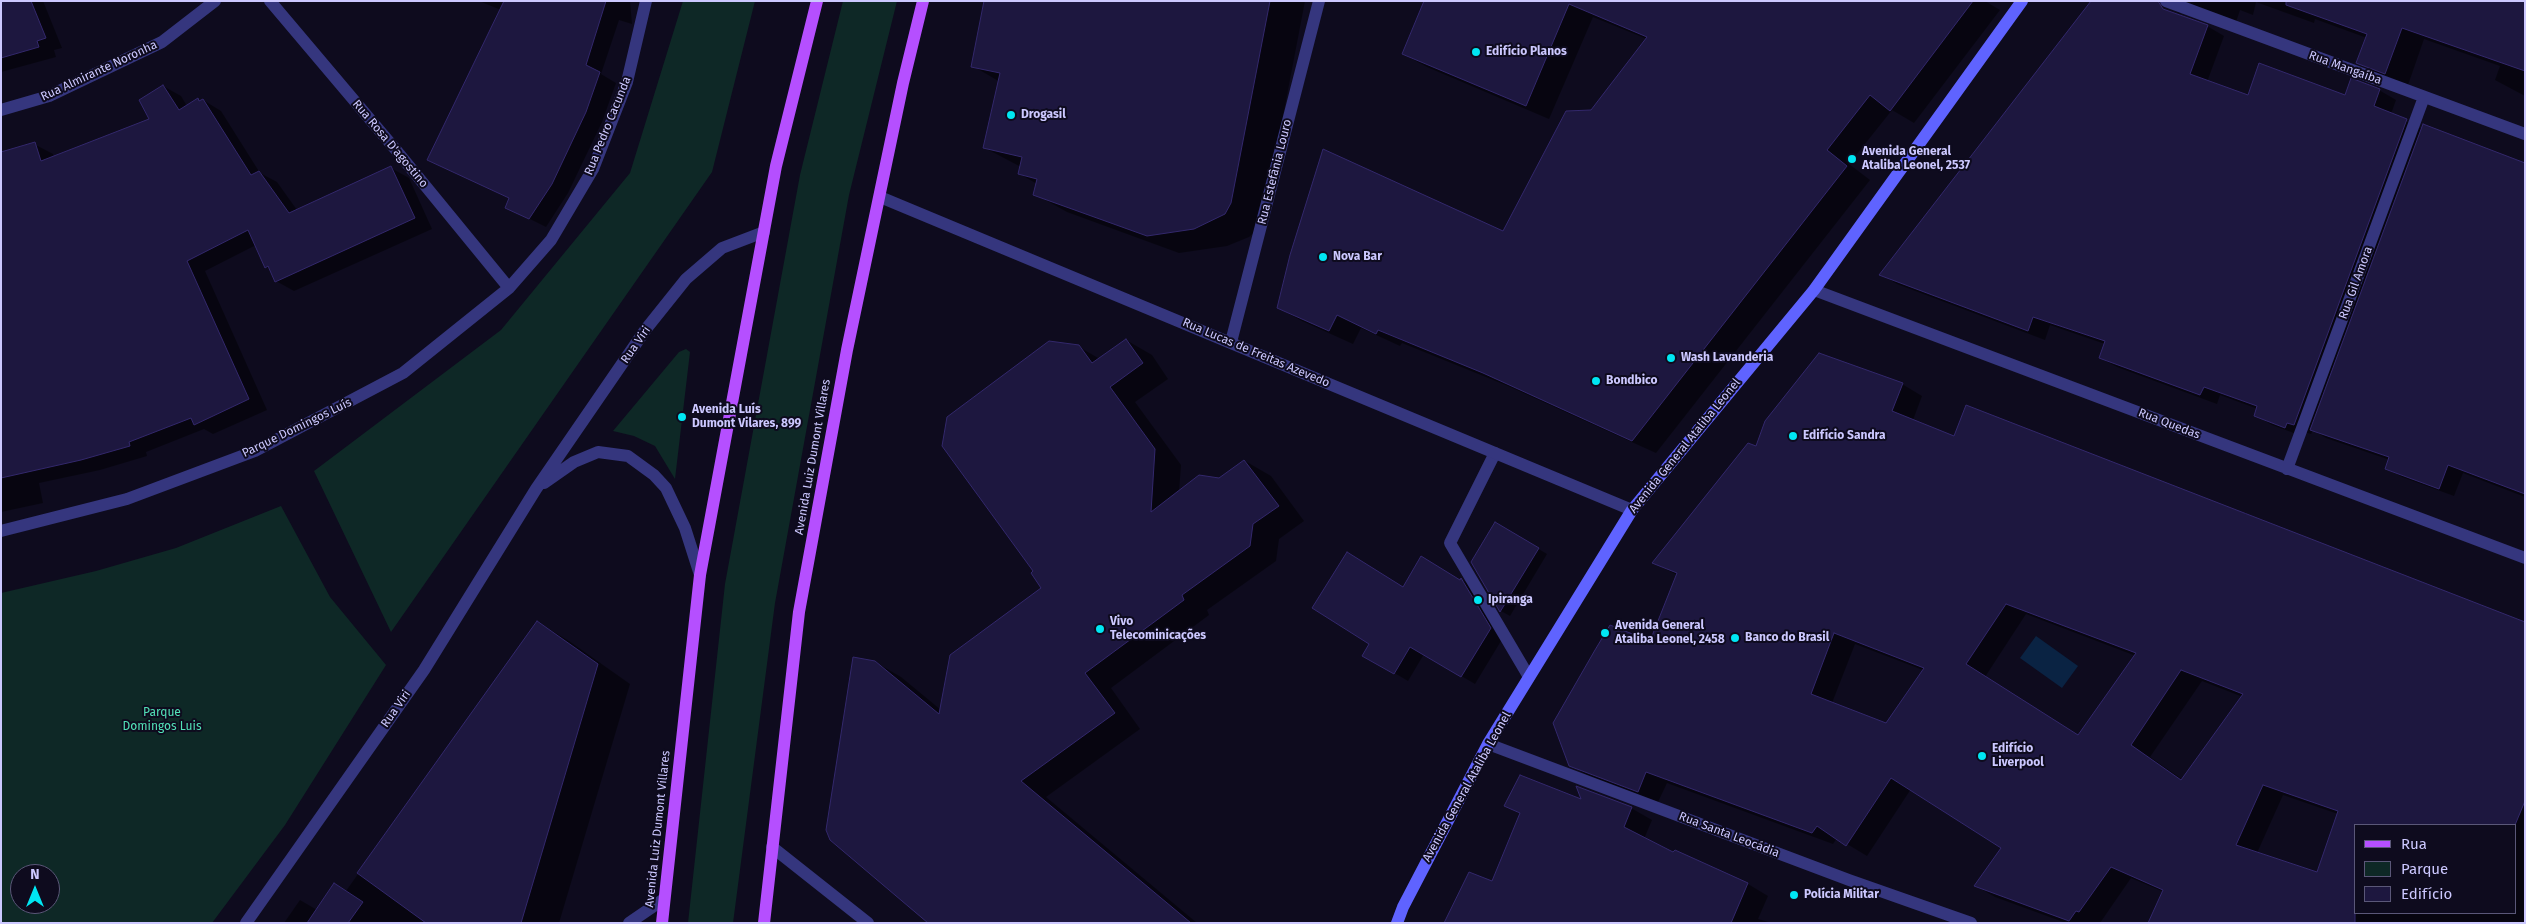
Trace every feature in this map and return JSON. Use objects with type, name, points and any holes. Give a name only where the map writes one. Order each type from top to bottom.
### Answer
[{"type":"main road","name":"Avenida Luiz Dumont Villares","points":[[662,923],[700,575],[776,166],[817,1]]},
{"type":"main road","name":"Avenida Luiz Dumont Villares","points":[[764,923],[798,612],[847,350],[924,1]]},
{"type":"main road","name":"Avenida General Ataliba Leonel","points":[[1397,923],[1488,744],[1632,510],[1814,290],[2022,1]]},
{"type":"street","name":"Rua Almirante Noronha","points":[[1,110],[49,96],[162,42],[216,1]]},
{"type":"street","name":"Rua Rosa D'agostino","points":[[270,1],[509,288]]},
{"type":"street","name":"Rua Pedro Cacunda","points":[[509,288],[550,240],[593,169],[627,82],[646,1]]},
{"type":"street","name":"Rua Estefânia Louro","points":[[1231,342],[1319,1]]},
{"type":"street","name":"Rua Mangaíba","points":[[2166,1],[2525,134]]},
{"type":"street","name":"Rua Gil Amora","points":[[2287,468],[2424,97]]},
{"type":"street","name":"Rua Lucas de Freitas Azevedo","points":[[880,197],[1632,510]]},
{"type":"street","name":"Rua Viri","points":[[246,923],[424,670],[536,489],[646,329],[686,279],[722,248],[764,232]]},
{"type":"street","name":"Parque Domingos Luís","points":[[1,531],[127,499],[255,451],[403,373],[509,288]]},
{"type":"street","name":"Rua Quedas","points":[[1814,290],[2525,558]]},
{"type":"street","name":"Rua Viri","points":[[536,489],[574,462],[598,452],[628,456],[654,475],[666,488],[685,528],[700,575]]},
{"type":"street","points":[[1495,453],[1450,543],[1529,677]]},
{"type":"street","name":"Rua Santa Leocádia","points":[[1488,744],[1849,880],[1971,923]]},
{"type":"street","points":[[772,848],[868,923]]},
{"type":"street","points":[[629,923],[664,899]]},
{"type":"green space","points":[[683,1],[755,1],[712,172],[391,632],[314,471],[501,330],[630,173]]},
{"type":"green space","points":[[843,1],[897,1],[849,195],[775,603],[733,923],[688,923],[725,584],[800,175]]},
{"type":"green space","points":[[686,349],[690,352],[675,479],[655,446],[634,436],[613,431],[679,352]]},
{"type":"green space","name":"Parque Domingos Luis","points":[[281,506],[330,597],[386,665],[285,825],[212,923],[1,923],[1,593],[96,571],[176,548]]},
{"type":"water","points":[[2036,636],[2078,666],[2062,688],[2020,658]]},
{"type":"building","points":[[1,1],[31,1],[46,38],[37,41],[39,47],[1,58]]},
{"type":"building","points":[[504,1],[606,1],[586,65],[600,72],[586,112],[552,184],[529,219],[505,208],[509,198],[427,160]]},
{"type":"building","points":[[984,1],[1270,1],[1231,203],[1225,214],[1194,229],[1147,236],[1033,195],[1037,179],[1018,174],[1022,157],[983,148],[1000,73],[971,67]]},
{"type":"building","points":[[1424,1],[1973,1],[1890,111],[1870,95],[1827,150],[1847,166],[1632,441],[1483,373],[1378,330],[1376,334],[1337,315],[1329,331],[1277,308],[1290,255],[1323,149],[1503,231],[1566,111],[1591,110],[1647,37],[1569,4],[1526,106],[1402,54]]},
{"type":"building","points":[[2091,1],[2158,1],[2163,9],[2208,25],[2190,74],[2248,95],[2259,63],[2345,95],[2351,78],[2380,89],[2374,106],[2407,119],[2294,425],[2287,423],[2285,428],[2254,416],[2257,406],[2204,387],[2200,395],[2099,358],[2105,341],[2033,317],[2028,331],[1879,275]]},
{"type":"building","points":[[2286,1],[2525,1],[2525,71],[2402,28],[2385,74],[2356,63],[2367,34],[2286,5]]},
{"type":"building","points":[[163,85],[179,110],[198,98],[199,101],[203,99],[251,175],[259,171],[289,213],[391,166],[415,218],[275,282],[268,266],[265,268],[248,230],[187,261],[249,399],[194,425],[191,418],[129,442],[130,446],[81,460],[1,478],[1,152],[35,142],[41,161],[149,119],[139,100]]},
{"type":"building","points":[[2423,124],[2525,163],[2525,494],[2448,465],[2439,489],[2385,469],[2389,457],[2310,430]]},
{"type":"building","points":[[1126,339],[1143,363],[1110,387],[1155,449],[1151,512],[1199,475],[1219,478],[1244,460],[1279,506],[1253,524],[1250,546],[1182,595],[1184,600],[1085,673],[1115,713],[1021,781],[1191,923],[928,923],[830,840],[826,830],[853,657],[875,661],[939,714],[950,655],[1041,588],[1031,573],[1033,571],[942,446],[947,417],[1049,341],[1079,345],[1092,363]]},
{"type":"building","points":[[1819,353],[1903,383],[1892,411],[1954,436],[1966,405],[2525,622],[2525,801],[2515,824],[2354,824],[2355,923],[2148,923],[2163,890],[2111,867],[2079,912],[2076,911],[2069,921],[1974,886],[2001,848],[1891,778],[1846,846],[1817,826],[1812,833],[1646,772],[1638,792],[1569,766],[1553,723],[1595,650],[1610,625],[1650,641],[1677,573],[1652,563],[1748,443],[1756,446],[1765,421]],"holes":[[[2006,604],[2136,653],[2078,735],[1966,664]],[[1834,633],[1924,668],[1886,723],[1811,694]],[[2181,670],[2243,694],[2181,780],[2131,745]],[[2263,785],[2338,811],[2317,872],[2236,845]]]},
{"type":"building","points":[[1495,522],[1539,548],[1500,612],[1471,562]]},
{"type":"building","points":[[1347,552],[1403,587],[1421,556],[1460,580],[1461,578],[1491,628],[1461,677],[1410,647],[1394,674],[1362,656],[1369,644],[1312,608]]},
{"type":"building","points":[[537,621],[598,664],[521,923],[426,923],[357,873]]},
{"type":"building","points":[[1520,775],[1581,799],[1576,786],[1632,807],[1624,827],[1673,852],[1675,850],[1748,883],[1731,923],[1444,923],[1469,872],[1492,881],[1520,813],[1504,806]]},
{"type":"building","points":[[334,883],[363,902],[348,923],[307,923]]},
{"type":"place","name":"Edifício Planos","points":[[1476,52]]},
{"type":"place","name":"Drogasil","points":[[1011,115]]},
{"type":"place","name":"Avenida General Ataliba Leonel, 2537","points":[[1852,159]]},
{"type":"place","name":"Nova Bar","points":[[1323,257]]},
{"type":"place","name":"Wash Lavanderia","points":[[1671,358]]},
{"type":"place","name":"Bondbico","points":[[1596,381]]},
{"type":"place","name":"Avenida Luís Dumont Vilares, 899","points":[[682,417]]},
{"type":"place","name":"Edifício Sandra","points":[[1793,436]]},
{"type":"place","name":"Ipiranga","points":[[1478,600]]},
{"type":"place","name":"Vivo Telecominicações","points":[[1100,629]]},
{"type":"place","name":"Avenida General Ataliba Leonel, 2458","points":[[1605,633]]},
{"type":"place","name":"Banco do Brasil","points":[[1735,638]]},
{"type":"place","name":"Edifício Liverpool","points":[[1982,756]]},
{"type":"place","name":"Polícia Militar","points":[[1794,895]]}]
